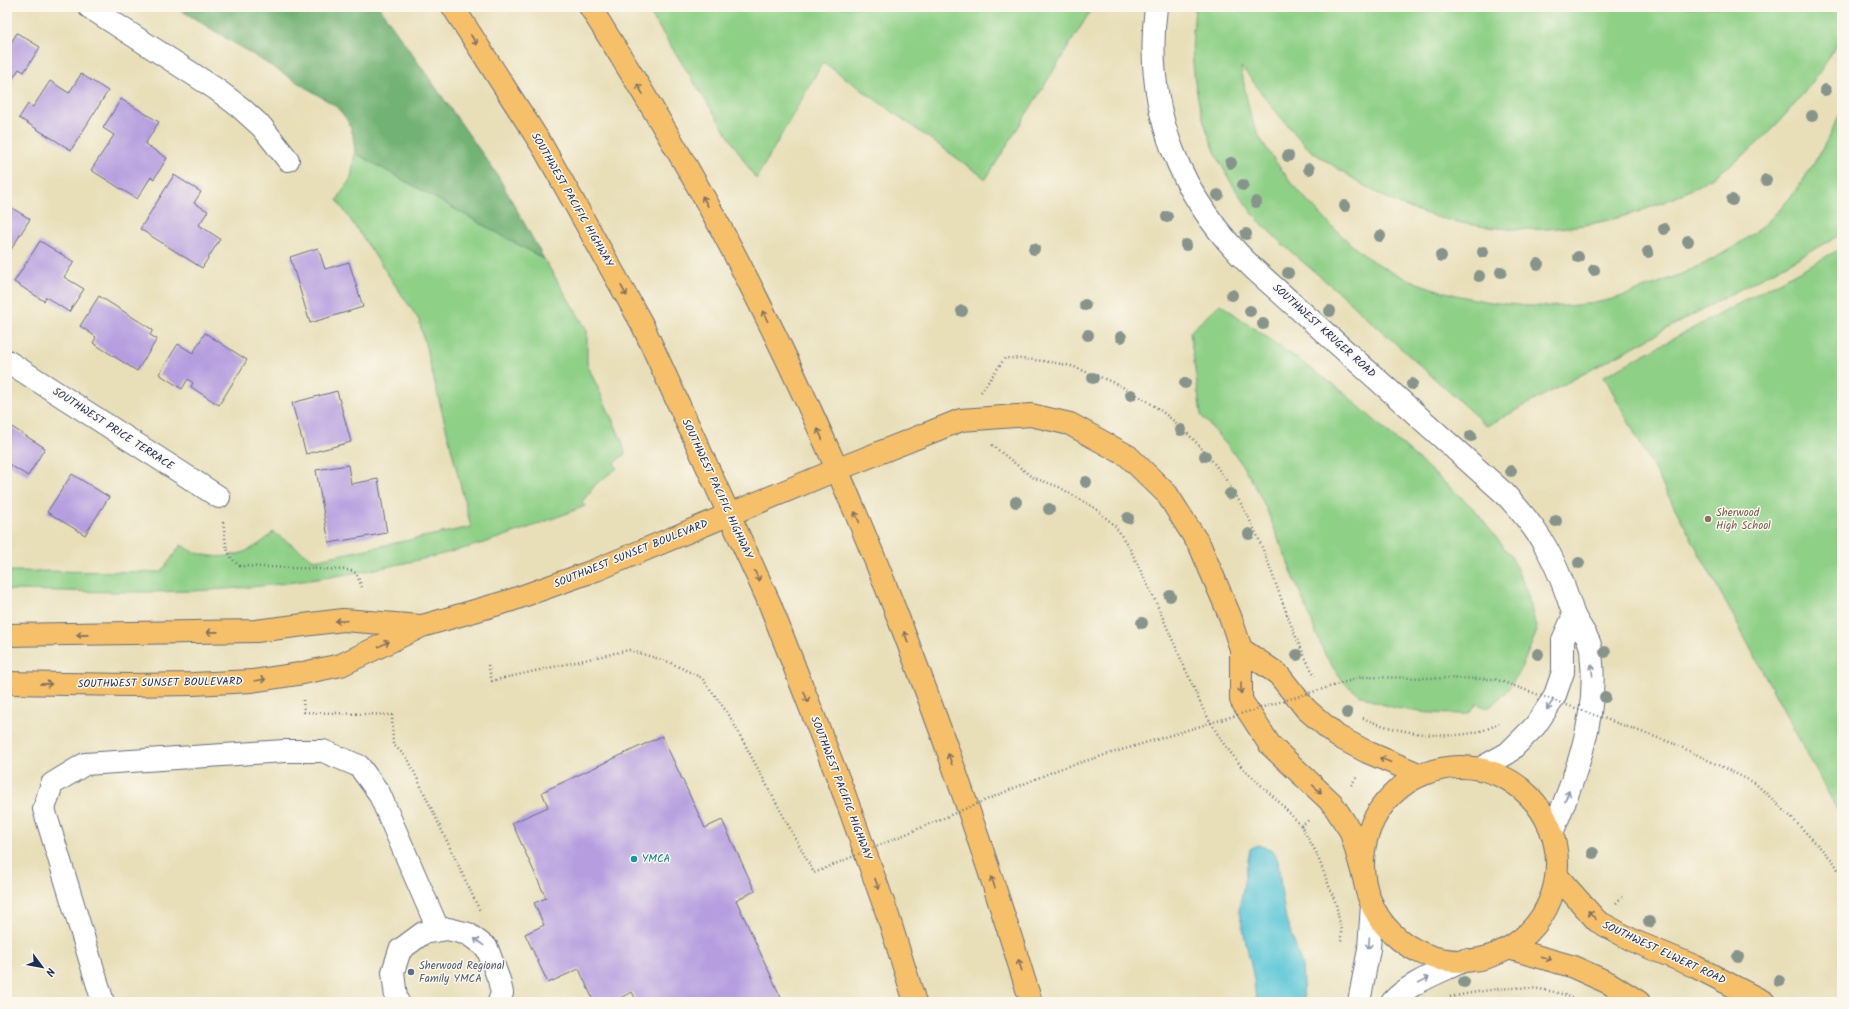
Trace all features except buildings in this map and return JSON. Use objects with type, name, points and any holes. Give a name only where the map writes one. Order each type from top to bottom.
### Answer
[{"type":"main road","name":"SOUTHWEST PACIFIC HIGHWAY","points":[[453,7],[543,147],[642,324],[769,602],[845,796],[888,916],[915,1002]]},
{"type":"main road","points":[[590,7],[630,70],[739,262],[796,379],[901,623],[1003,912],[1031,1002]]},
{"type":"main road","points":[[836,470],[961,420],[1031,415],[1070,424],[1128,456],[1167,494],[1200,546],[1230,616],[1241,649],[1241,700],[1270,745],[1332,803],[1351,832],[1364,878],[1372,904],[1386,927],[1412,948],[1444,961],[1487,957],[1508,948],[1532,929],[1548,904],[1556,876],[1557,854],[1552,833],[1537,803],[1512,780],[1481,768],[1451,766],[1421,774],[1394,792],[1375,817],[1364,847],[1364,878]]},
{"type":"main road","name":"SOUTHWEST SUNSET BOULEVARD","points":[[7,684],[129,685],[252,681],[298,674],[341,665],[422,626],[509,601],[589,573],[836,470]]},
{"type":"main road","name":"SOUTHWEST SUNSET BOULEVARD","points":[[7,635],[256,631],[343,620],[422,626]]},
{"type":"main road","points":[[1241,649],[1278,674],[1306,709],[1337,736],[1367,752],[1421,774]]},
{"type":"main road","name":"SOUTHWEST ELWERT ROAD","points":[[1556,876],[1597,921],[1634,940],[1694,966],[1755,996],[1764,1002]]},
{"type":"main road","points":[[1508,948],[1571,966],[1609,983],[1640,1002]]},
{"type":"street","points":[[89,7],[222,93],[262,127],[288,160]]},
{"type":"street","name":"SOUTHWEST KRUGER ROAD","points":[[1156,7],[1154,67],[1164,120],[1172,151],[1182,174],[1207,216],[1221,235],[1255,270],[1490,479],[1520,509],[1533,525],[1553,559],[1574,615],[1590,645],[1593,679],[1582,754],[1552,833]]},
{"type":"street","name":"SOUTHWEST PRICE TERRACE","points":[[7,362],[219,497]]},
{"type":"street","points":[[1481,768],[1508,753],[1535,726],[1554,698],[1563,672],[1564,640],[1574,615]]},
{"type":"street","points":[[103,1002],[44,809],[52,784],[84,764],[323,751],[359,766],[379,793],[438,929]]},
{"type":"street","points":[[1359,1002],[1369,949],[1372,904]]},
{"type":"street","points":[[398,1002],[396,998],[393,972],[400,950],[423,933],[438,929],[448,929],[468,934],[487,948],[499,980],[502,993],[499,1002]]},
{"type":"street","points":[[1392,1002],[1422,980],[1465,960]]},
{"type":"path","points":[[1318,682],[1301,648],[1256,534],[1242,506],[1218,467],[1194,439],[1168,415],[1140,396],[1110,381],[1073,367],[1039,360],[1005,358],[961,420],[1032,477],[1059,487],[1094,508],[1115,526],[1133,556],[1154,598],[1203,709],[1220,740],[1241,766],[1279,802],[1301,826],[1316,852],[1336,904],[1342,930],[1341,944]]},
{"type":"path","points":[[219,497],[229,556],[232,561],[240,566],[349,570],[356,573],[362,587]]},
{"type":"path","points":[[488,665],[492,681],[629,650],[669,662],[702,678],[729,716],[814,873],[1059,769],[1362,677],[1495,679],[1675,744],[1755,783],[1788,814],[1833,861],[1842,876]]},
{"type":"path","points":[[1322,686],[1326,691]]},
{"type":"path","points":[[303,700],[304,712],[392,715],[393,744],[408,759],[480,911],[468,934]]},
{"type":"path","points":[[1360,717],[1378,725],[1390,728],[1432,734],[1463,734],[1492,727],[1504,719]]},
{"type":"path","points":[[1447,998],[1486,990],[1528,987],[1564,994],[1581,1002]]},
{"type":"green space","points":[[176,7],[379,7],[498,176],[544,259],[355,153],[352,132],[348,121],[334,105]]},
{"type":"green space","points":[[646,7],[1093,7],[986,179],[823,62],[756,179]]},
{"type":"green space","points":[[1195,7],[1842,7],[1842,31],[1837,44],[1825,63],[1797,101],[1772,129],[1752,148],[1715,176],[1674,198],[1631,214],[1586,225],[1540,229],[1494,228],[1448,220],[1404,206],[1384,197],[1355,180],[1308,148],[1276,112],[1248,74],[1241,67],[1249,108],[1258,134],[1283,172],[1293,184],[1335,229],[1364,255],[1379,265],[1431,288],[1491,302],[1522,305],[1582,305],[1624,296],[1679,275],[1729,250],[1753,234],[1777,213],[1809,171],[1827,140],[1842,109],[1842,234],[1487,426],[1343,296],[1275,237],[1237,192],[1215,151],[1200,107],[1192,55]]},
{"type":"green space","points":[[355,153],[544,259],[587,330],[587,364],[623,443],[625,454],[614,463],[617,468],[596,484],[582,502],[585,506],[480,544],[381,568],[280,584],[212,590],[135,592],[7,590],[7,571],[161,572],[181,545],[205,555],[217,557],[230,556],[253,548],[273,532],[314,560],[471,527],[419,320],[337,200],[351,178]]},
{"type":"green space","points":[[1842,248],[1842,819],[1604,376]]},
{"type":"green space","points":[[1220,304],[1337,387],[1473,508],[1512,558],[1527,592],[1537,631],[1523,663],[1512,683],[1506,692],[1488,708],[1477,704],[1468,714],[1404,710],[1373,701],[1359,694],[1347,685],[1335,671],[1325,655],[1266,508],[1253,482],[1237,457],[1201,415],[1190,332]]},
{"type":"water","points":[[1258,845],[1273,850],[1278,861],[1286,919],[1302,965],[1304,1002],[1256,1002],[1254,979],[1239,911],[1250,849]]},
{"type":"place","name":"Sherwood High School","points":[[1708,519]]},
{"type":"place","name":"YMCA","points":[[634,859]]},
{"type":"place","name":"Sherwood Regional Family YMCA","points":[[411,972]]}]
